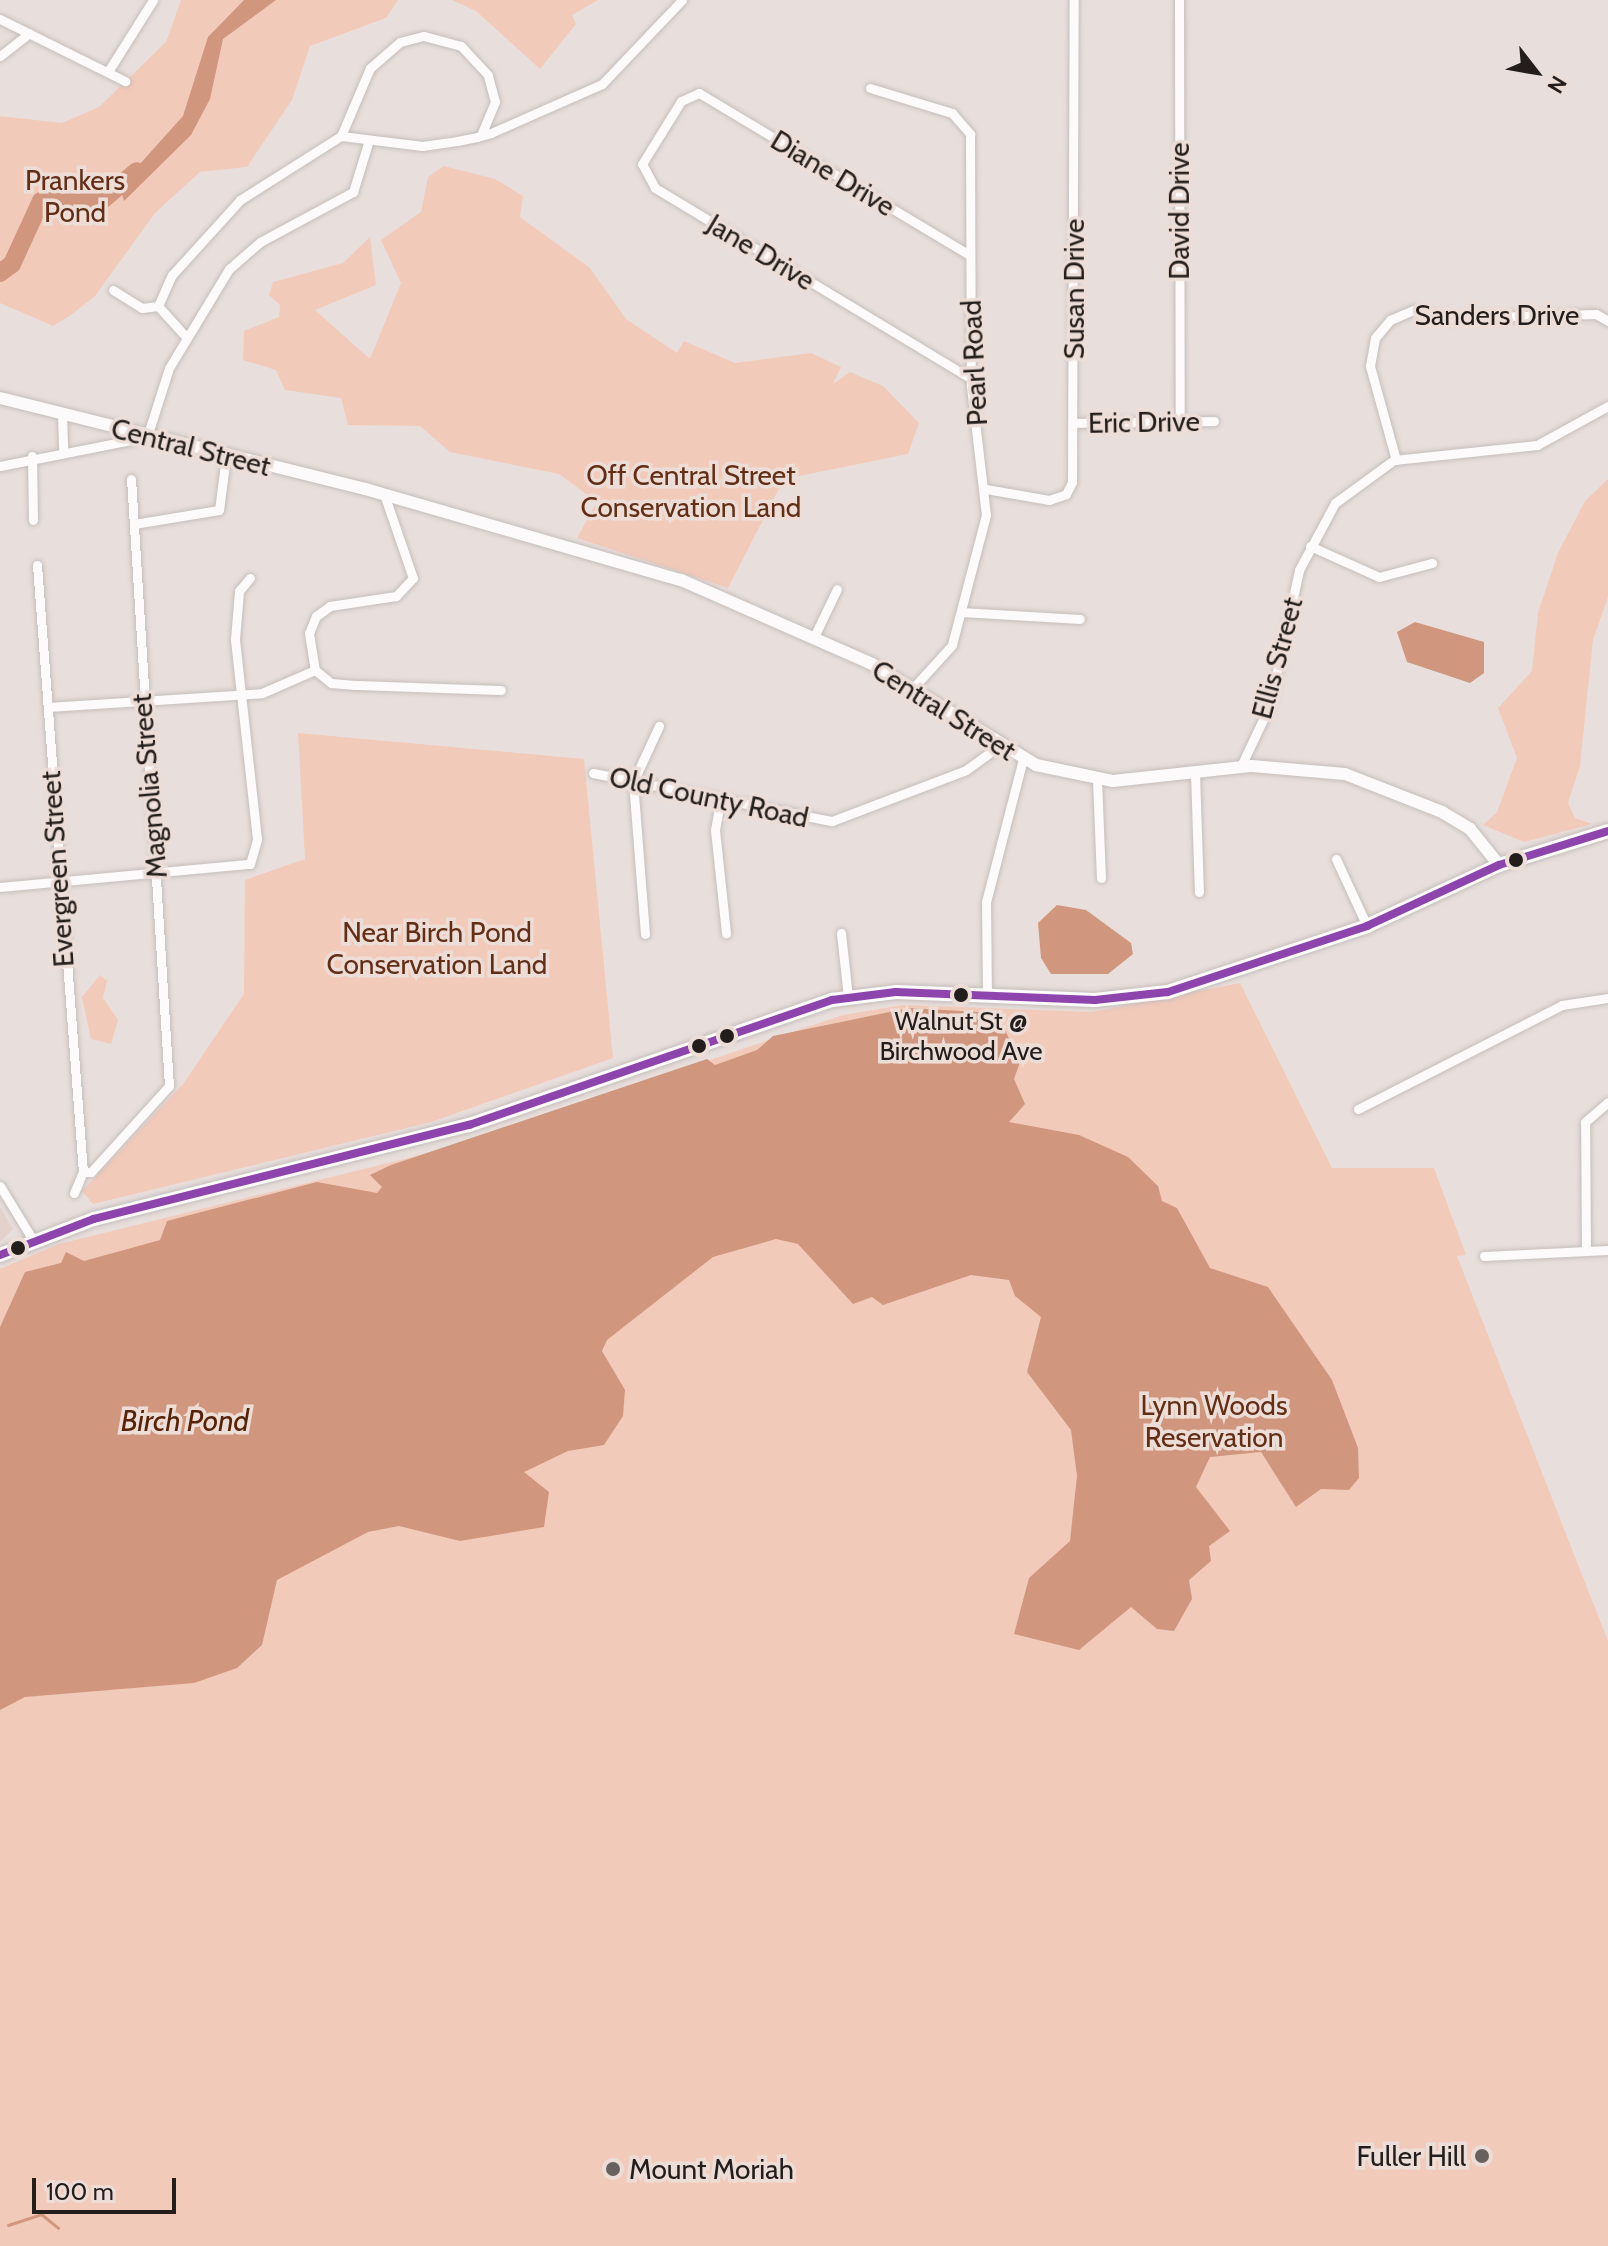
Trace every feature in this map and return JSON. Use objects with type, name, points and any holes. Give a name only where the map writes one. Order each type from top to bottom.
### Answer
[{"type":"main road","points":[[0,1255],[33,1240],[446,1132],[848,997],[987,995],[1095,1000],[1168,992],[1367,926],[1499,865],[1608,831]]},
{"type":"street","points":[[109,70],[153,0]]},
{"type":"street","points":[[341,136],[422,146],[481,135],[602,84],[682,0]]},
{"type":"street","name":"Susan Drive","points":[[986,489],[1049,500],[1066,494],[1073,423],[1074,0]]},
{"type":"street","name":"David Drive","points":[[1179,0],[1180,421]]},
{"type":"street","points":[[0,19],[109,70],[125,81]]},
{"type":"street","points":[[0,56],[29,33]]},
{"type":"street","points":[[158,306],[172,275],[240,200],[341,136],[370,68],[400,42],[423,36],[461,46],[488,75],[495,102],[481,135]]},
{"type":"street","name":"Pearl Road","points":[[870,88],[952,113],[969,127],[970,378],[986,489],[985,524],[950,650],[913,688]]},
{"type":"street","name":"Diane Drive","points":[[695,92],[970,255]]},
{"type":"street","name":"Jane Drive","points":[[695,92],[681,101],[644,161],[646,180],[970,378]]},
{"type":"street","points":[[0,466],[63,449],[147,437],[159,391],[187,338],[248,250],[353,192],[369,140]]},
{"type":"street","points":[[113,290],[142,308],[158,306]]},
{"type":"street","points":[[158,306],[187,338]]},
{"type":"street","name":"Sanders Drive","points":[[1396,460],[1370,366],[1375,338],[1390,320],[1413,310],[1444,318],[1596,314],[1608,321]]},
{"type":"street","name":"Central Street","points":[[0,398],[384,494],[666,574],[814,637],[913,688],[1023,759],[1097,779],[1240,768],[1303,767],[1395,789],[1470,829],[1499,865]]},
{"type":"street","points":[[1432,563],[1379,577],[1310,546],[1335,503],[1396,460],[1537,445],[1608,406]]},
{"type":"street","points":[[62,415],[63,449]]},
{"type":"street","name":"Eric Drive","points":[[1073,423],[1214,421]]},
{"type":"street","points":[[32,456],[33,520]]},
{"type":"street","points":[[134,524],[219,510],[226,456]]},
{"type":"street","name":"Magnolia Street","points":[[83,1172],[91,1172],[167,1093],[158,875],[141,701],[131,479]]},
{"type":"street","points":[[384,494],[413,578],[396,596],[330,606],[316,616],[309,642],[315,670],[331,683],[501,690]]},
{"type":"street","name":"Ellis Street","points":[[1240,768],[1269,707],[1310,546]]},
{"type":"street","name":"Evergreen Street","points":[[37,565],[83,1172]]},
{"type":"street","points":[[0,887],[158,875],[250,864],[257,839],[239,693],[236,614],[250,578]]},
{"type":"street","points":[[814,637],[837,589]]},
{"type":"street","points":[[961,612],[1080,619]]},
{"type":"street","points":[[48,707],[279,690],[315,670]]},
{"type":"street","points":[[645,934],[633,782],[659,726]]},
{"type":"street","name":"Old County Road","points":[[593,773],[720,802],[832,821],[966,770],[999,746]]},
{"type":"street","points":[[987,995],[986,902],[1023,759]]},
{"type":"street","points":[[1195,773],[1199,892]]},
{"type":"street","points":[[1097,779],[1101,878]]},
{"type":"street","points":[[720,802],[715,830],[726,933]]},
{"type":"street","points":[[1336,859],[1367,926]]},
{"type":"street","points":[[841,933],[848,997]]},
{"type":"street","points":[[1358,1109],[1562,1005],[1608,998]]},
{"type":"street","points":[[1586,1251],[1585,1122],[1608,1102]]},
{"type":"street","points":[[74,1193],[83,1172]]},
{"type":"street","points":[[0,1186],[33,1240]]},
{"type":"street","points":[[1484,1256],[1608,1250]]},
{"type":"shaded area","points":[[0,1207],[13,1229],[0,1242]]},
{"type":"green space","name":"Prankers Pond","points":[[181,0],[398,0],[386,18],[310,46],[292,100],[247,167],[200,172],[155,213],[95,296],[71,315],[53,326],[0,303],[0,116],[62,123],[99,107],[166,42]]},
{"type":"green space","points":[[452,0],[598,0],[572,15],[576,24],[540,69],[476,11]]},
{"type":"green space","name":"Off Central Street Conservation Land","points":[[444,166],[495,179],[523,196],[520,217],[590,268],[626,319],[677,353],[684,341],[735,363],[811,353],[841,367],[833,384],[850,372],[883,386],[919,423],[908,454],[784,479],[728,588],[577,538],[597,502],[559,474],[450,452],[420,426],[348,425],[341,398],[285,390],[276,370],[243,360],[244,331],[279,317],[280,305],[269,295],[273,282],[343,263],[370,237],[376,285],[315,310],[370,359],[401,283],[381,240],[421,212],[428,177]]},
{"type":"green space","points":[[1608,479],[1608,597],[1593,640],[1580,766],[1568,803],[1575,818],[1592,824],[1524,842],[1483,825],[1497,812],[1517,758],[1498,708],[1532,671],[1538,613],[1558,553],[1585,501]]},
{"type":"green space","name":"Near Birch Pond Conservation Land","points":[[298,733],[584,759],[613,1058],[431,1122],[93,1204],[82,1191],[183,1084],[244,994],[245,880],[305,859]]},
{"type":"green space","points":[[100,975],[107,981],[103,998],[118,1020],[111,1044],[91,1039],[82,997]]},
{"type":"green space","name":"Lynn Woods Reservation","points":[[1240,983],[1332,1168],[1434,1168],[1466,1255],[1457,1256],[1608,1641],[1608,2246],[0,2246],[0,1269],[59,1244],[449,1148],[843,1015],[903,1005],[1092,1012]]},
{"type":"water","points":[[244,0],[276,0],[223,39],[210,99],[191,135],[124,201],[118,179],[130,175],[183,116],[208,37]]},
{"type":"water","points":[[1415,622],[1484,642],[1484,673],[1470,683],[1407,662],[1397,632]]},
{"type":"water","points":[[1057,905],[1086,910],[1131,943],[1133,954],[1108,974],[1051,974],[1041,958],[1038,923]]},
{"type":"water","name":"Birch Pond","points":[[909,1008],[997,1013],[1020,1062],[1014,1079],[1025,1104],[1009,1122],[1079,1135],[1128,1157],[1158,1186],[1162,1201],[1177,1208],[1210,1268],[1268,1287],[1332,1380],[1358,1448],[1359,1478],[1349,1490],[1321,1489],[1296,1507],[1261,1452],[1210,1457],[1196,1487],[1230,1531],[1209,1546],[1211,1561],[1189,1580],[1192,1599],[1174,1631],[1157,1629],[1131,1607],[1079,1650],[1014,1634],[1029,1578],[1070,1541],[1077,1476],[1071,1430],[1027,1372],[1041,1317],[1015,1296],[1009,1280],[971,1275],[883,1305],[872,1297],[853,1304],[798,1244],[776,1239],[713,1257],[607,1340],[602,1351],[625,1390],[623,1416],[604,1445],[568,1451],[524,1472],[549,1492],[544,1527],[460,1541],[399,1526],[368,1532],[277,1580],[262,1645],[237,1668],[194,1683],[25,1697],[0,1710],[0,1327],[25,1272],[61,1263],[66,1252],[84,1261],[160,1240],[167,1221],[317,1182],[377,1193],[382,1187],[370,1175],[391,1165],[707,1059],[715,1065],[757,1050],[773,1036]]},
{"type":"waterway","points":[[0,273],[12,264],[41,201],[100,202],[137,171]]},
{"type":"waterway","points":[[8,2225],[41,2214],[58,2228]]},
{"type":"transit line","points":[[0,1255],[94,1219],[469,1125],[832,1000],[896,992],[1095,1000],[1168,992],[1367,926],[1499,865],[1608,831]]},
{"type":"place","name":"Walnut St @ Birchwood Ave","points":[[961,995]]},
{"type":"place","name":"Fuller Hill","points":[[1482,2156]]},
{"type":"place","name":"Mount Moriah","points":[[613,2169]]}]
